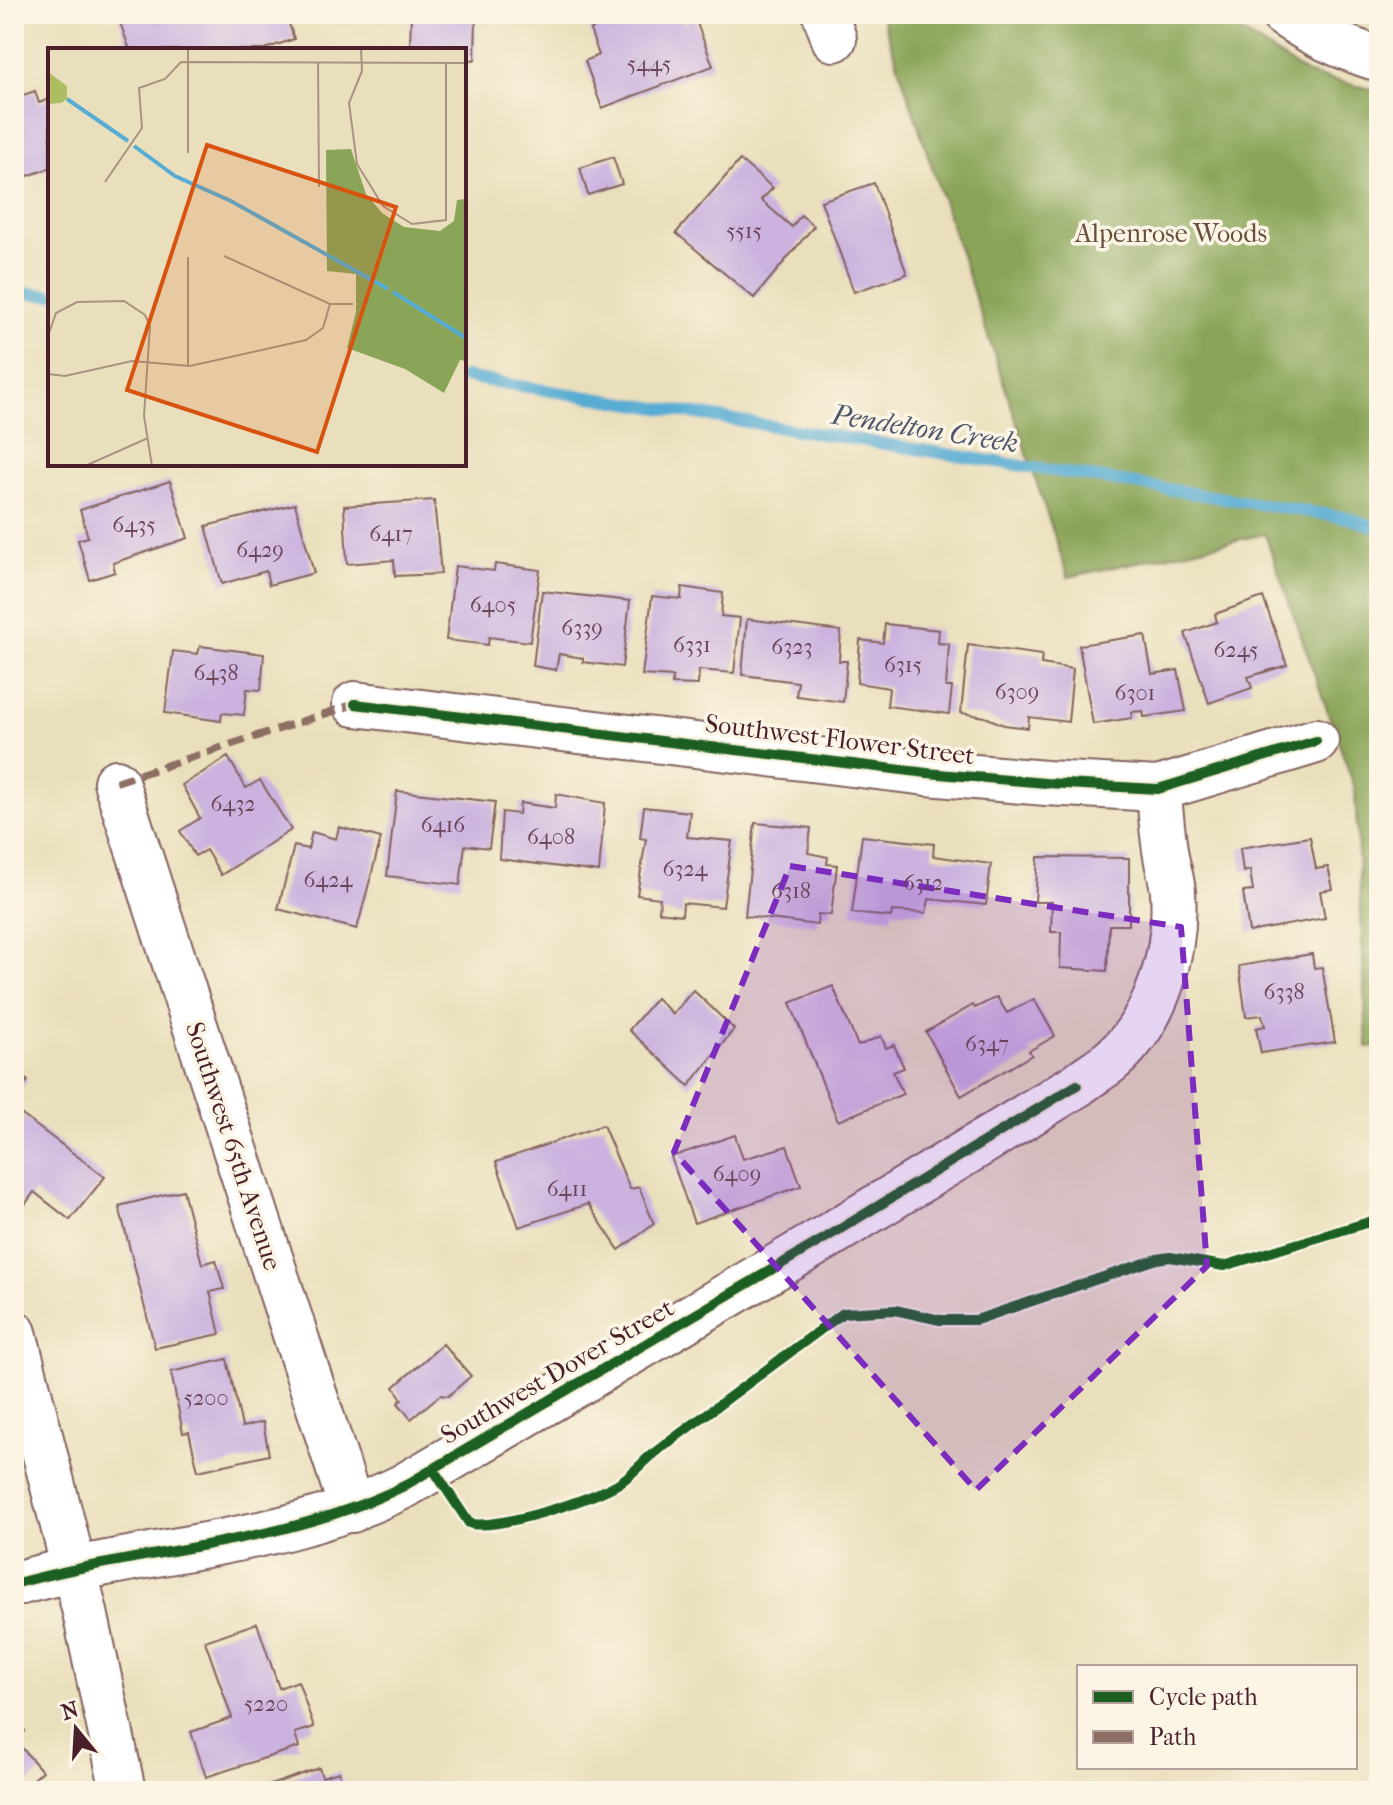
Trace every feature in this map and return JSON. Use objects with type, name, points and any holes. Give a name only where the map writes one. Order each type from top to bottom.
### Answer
[{"type":"street","points":[[1283,14],[1311,31],[1379,59]]},
{"type":"street","name":"Southwest Flower Street","points":[[355,704],[927,773],[1158,789],[1316,741]]},
{"type":"street","name":"Southwest 65th Avenue","points":[[116,782],[352,1510]]},
{"type":"street","name":"Southwest Dover Street","points":[[14,1584],[259,1535],[352,1510],[404,1486],[827,1237],[1077,1085],[1113,1059],[1133,1035],[1153,1005],[1166,969],[1173,931],[1173,890],[1165,853],[1158,789]]},
{"type":"street","points":[[14,1333],[75,1571],[123,1791]]},
{"type":"highlighted area","points":[[790,866],[1181,927],[1207,1266],[976,1490],[674,1152]]},
{"type":"green space","name":"Alpenrose Woods","points":[[881,14],[1213,14],[1308,74],[1379,91],[1379,1046],[1367,1047],[1355,789],[1265,534],[1068,577]]},
{"type":"building","points":[[117,14],[188,14],[189,17],[198,14],[286,14],[294,39],[268,48],[129,48]]},
{"type":"building","points":[[411,14],[476,14],[475,60],[466,59],[466,48],[410,48]]},
{"type":"building","points":[[599,14],[678,14],[682,23],[695,18],[713,66],[602,108],[585,61],[599,55],[590,30],[603,24]]},
{"type":"building","points":[[35,91],[39,103],[48,100],[48,169],[14,181],[14,98]]},
{"type":"building","points":[[613,157],[622,184],[588,195],[580,168]]},
{"type":"building","points":[[740,160],[773,188],[761,200],[792,227],[801,215],[814,226],[754,298],[676,233]]},
{"type":"building","points":[[874,183],[907,274],[854,292],[821,201]]},
{"type":"building","points":[[170,481],[188,538],[113,563],[115,572],[90,580],[78,540],[88,537],[80,510]]},
{"type":"building","points":[[434,500],[441,574],[395,576],[394,560],[347,564],[344,506]]},
{"type":"building","points":[[295,504],[314,573],[269,585],[266,571],[222,584],[206,526]]},
{"type":"building","points":[[495,564],[540,570],[530,642],[489,637],[488,645],[446,640],[455,566],[494,571]]},
{"type":"building","points":[[682,587],[723,593],[721,616],[740,618],[734,673],[699,670],[698,685],[672,684],[673,677],[642,675],[652,596],[681,599]]},
{"type":"building","points":[[542,591],[630,601],[622,667],[583,662],[583,658],[559,654],[556,670],[533,666]]},
{"type":"building","points":[[1263,597],[1287,665],[1248,677],[1252,688],[1209,703],[1185,633],[1217,622],[1215,614]]},
{"type":"building","points":[[747,619],[841,631],[839,661],[847,661],[843,702],[796,696],[798,682],[742,675]]},
{"type":"building","points":[[885,624],[939,630],[938,643],[949,644],[946,687],[952,687],[949,714],[887,706],[889,688],[857,683],[860,640],[883,643]]},
{"type":"building","points":[[1145,635],[1152,674],[1178,670],[1186,711],[1144,717],[1143,711],[1132,712],[1132,718],[1093,724],[1079,645]]},
{"type":"building","points":[[968,645],[1042,655],[1041,664],[1073,669],[1068,722],[1029,717],[1028,728],[961,713]]},
{"type":"building","points":[[200,646],[264,654],[261,690],[247,689],[244,715],[222,713],[221,721],[165,713],[173,651],[198,654]]},
{"type":"building","points":[[228,757],[246,788],[260,780],[291,830],[221,875],[206,850],[195,856],[180,831],[200,818],[182,785]]},
{"type":"building","points":[[397,791],[495,802],[489,848],[465,845],[460,885],[387,876]]},
{"type":"building","points":[[556,794],[605,803],[599,872],[499,859],[502,812],[519,814],[520,803],[555,808]]},
{"type":"building","points":[[644,807],[690,812],[687,837],[732,841],[723,907],[683,903],[682,915],[659,912],[660,898],[637,895],[646,839],[640,838]]},
{"type":"building","points":[[755,823],[811,828],[808,853],[828,857],[827,864],[837,865],[831,915],[818,914],[817,925],[745,916]]},
{"type":"building","points":[[339,827],[381,838],[357,929],[278,909],[294,846],[308,849],[312,832],[336,839]]},
{"type":"building","points":[[862,836],[934,844],[933,856],[991,864],[986,905],[929,899],[926,913],[892,911],[891,917],[852,913]]},
{"type":"building","points":[[1310,837],[1316,869],[1328,867],[1333,889],[1320,891],[1325,918],[1249,932],[1243,892],[1253,891],[1250,870],[1243,872],[1240,848]]},
{"type":"building","points":[[1038,857],[1129,858],[1129,925],[1109,925],[1107,971],[1060,968],[1061,932],[1051,932],[1052,902],[1035,902]]},
{"type":"building","points":[[1312,954],[1314,968],[1322,967],[1335,1042],[1261,1053],[1256,1028],[1265,1026],[1262,1015],[1246,1017],[1239,966]]},
{"type":"building","points":[[833,986],[858,1046],[881,1036],[886,1048],[894,1045],[904,1068],[893,1072],[903,1094],[838,1121],[790,1003]]},
{"type":"building","points":[[693,990],[734,1029],[689,1086],[629,1030],[656,998],[673,1014]]},
{"type":"building","points":[[997,997],[1007,1013],[1034,999],[1055,1036],[1029,1051],[1032,1055],[961,1096],[926,1032],[973,1005],[975,1008]]},
{"type":"building","points":[[14,1069],[28,1081],[17,1092],[14,1089]]},
{"type":"building","points":[[14,1109],[105,1177],[70,1220],[34,1192],[24,1206],[14,1198]]},
{"type":"building","points":[[603,1125],[630,1189],[639,1187],[654,1224],[619,1250],[588,1204],[519,1227],[496,1162]]},
{"type":"building","points":[[735,1135],[743,1159],[787,1146],[801,1186],[694,1223],[671,1157]]},
{"type":"building","points":[[183,1190],[202,1264],[216,1260],[224,1289],[210,1292],[220,1334],[155,1348],[119,1206]]},
{"type":"building","points":[[443,1344],[471,1376],[448,1396],[440,1395],[411,1419],[398,1403],[402,1399],[394,1387]]},
{"type":"building","points":[[227,1359],[242,1427],[263,1422],[269,1455],[198,1471],[189,1432],[183,1433],[171,1372]]},
{"type":"building","points":[[257,1623],[279,1688],[298,1681],[314,1727],[295,1733],[299,1747],[206,1777],[191,1732],[232,1718],[205,1641]]},
{"type":"building","points":[[14,1718],[25,1731],[15,1740],[42,1771],[19,1791],[14,1791]]},
{"type":"building","points":[[319,1768],[322,1777],[339,1772],[345,1791],[253,1791]]},
{"type":"waterway","name":"Pendelton Creek","points":[[14,292],[48,295]]},
{"type":"waterway","name":"Pendelton Creek","points":[[466,377],[1348,518],[1379,528]]},
{"type":"marked path","points":[[116,782],[355,704]]},
{"type":"cycle path","points":[[355,704],[927,773],[1158,789],[1316,741]]},
{"type":"cycle path","points":[[14,1584],[310,1522],[404,1486],[827,1237],[1077,1085]]},
{"type":"cycle path","points":[[433,1469],[469,1523],[522,1518],[593,1496],[622,1481],[650,1456],[843,1313],[895,1310],[940,1320],[976,1320],[1157,1259],[1170,1257],[1224,1266],[1379,1219]]}]
